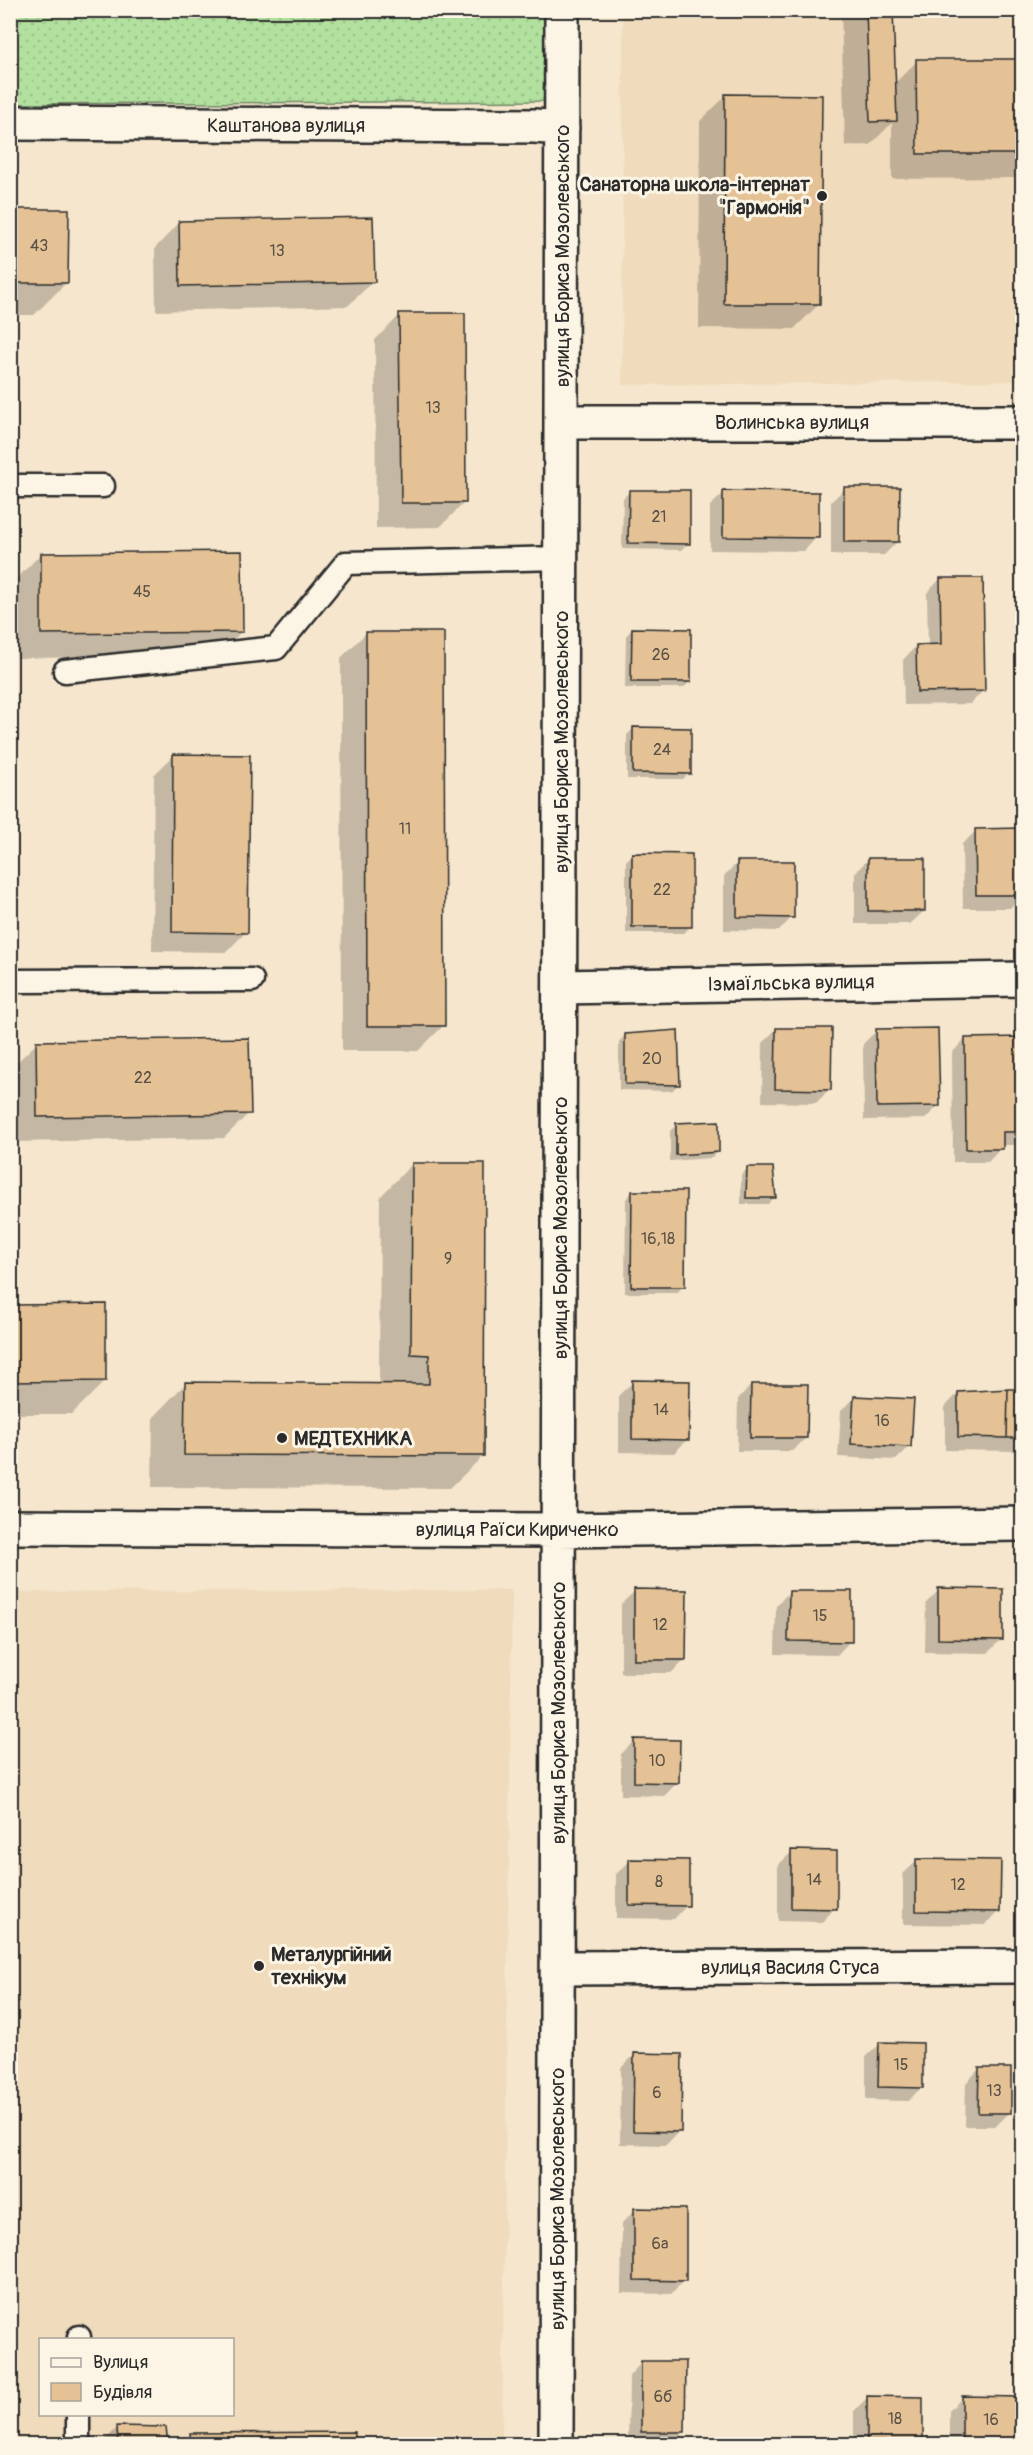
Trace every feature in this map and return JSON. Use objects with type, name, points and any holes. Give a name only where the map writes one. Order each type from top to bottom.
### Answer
[{"type":"street","name":"вулиця Бориса Мозолевського","points":[[556,2445],[562,10]]},
{"type":"street","name":"Каштанова вулиця","points":[[10,123],[562,128]]},
{"type":"street","name":"Волинська вулиця","points":[[561,422],[1023,422]]},
{"type":"street","name":"Ізмаїльська вулиця","points":[[560,987],[1023,979]]},
{"type":"street","name":"вулиця Раїси Кириченко","points":[[10,1527],[559,1530],[1023,1524]]},
{"type":"street","name":"вулиця Василя Стуса","points":[[558,1968],[1023,1966]]},
{"type":"lane","points":[[10,486],[103,486]]},
{"type":"lane","points":[[65,671],[276,648],[346,563],[561,558]]},
{"type":"lane","points":[[10,981],[252,980]]},
{"type":"lane","points":[[78,2416],[78,2445]]},
{"type":"shaded area","name":"Санаторна школа-інтернат \"Гармонія\"","points":[[623,11],[1022,11],[1022,381],[622,385]]},
{"type":"shaded area","name":"Металургійний технікум","points":[[512,1590],[502,2444],[11,2444],[10,1592]]},
{"type":"green space","points":[[10,11],[559,11],[560,101],[11,104]]},
{"type":"building","points":[[866,10],[893,10],[897,121],[870,122]]},
{"type":"building","points":[[916,59],[1022,59],[1022,154],[917,154]]},
{"type":"building","points":[[725,94],[822,95],[820,304],[724,304]]},
{"type":"building","points":[[10,209],[69,209],[68,283],[10,283]]},
{"type":"building","points":[[373,217],[375,282],[180,286],[179,221]]},
{"type":"building","points":[[399,313],[465,313],[466,503],[401,503]]},
{"type":"building","points":[[844,487],[900,487],[899,542],[844,542]]},
{"type":"building","points":[[629,490],[690,490],[690,544],[628,543]]},
{"type":"building","points":[[723,491],[819,492],[819,538],[723,537]]},
{"type":"building","points":[[242,551],[243,632],[41,634],[41,553]]},
{"type":"building","points":[[940,578],[983,578],[985,691],[917,692],[916,645],[941,644]]},
{"type":"building","points":[[632,628],[691,629],[691,682],[631,682]]},
{"type":"building","points":[[366,632],[444,632],[445,1026],[367,1026]]},
{"type":"building","points":[[633,727],[691,728],[691,774],[633,773]]},
{"type":"building","points":[[173,754],[250,755],[248,933],[172,932]]},
{"type":"building","points":[[1022,828],[1022,895],[976,895],[975,829]]},
{"type":"building","points":[[632,853],[692,854],[692,927],[632,927]]},
{"type":"building","points":[[868,858],[925,858],[925,911],[868,911]]},
{"type":"building","points":[[737,861],[794,861],[794,918],[737,917]]},
{"type":"building","points":[[776,1028],[832,1028],[831,1090],[775,1089]]},
{"type":"building","points":[[938,1028],[940,1106],[877,1107],[876,1029]]},
{"type":"building","points":[[678,1030],[680,1085],[625,1084],[625,1034]]},
{"type":"building","points":[[1022,1037],[1022,1132],[1003,1132],[1003,1149],[966,1149],[965,1038]]},
{"type":"building","points":[[249,1038],[251,1114],[37,1117],[36,1041]]},
{"type":"building","points":[[719,1121],[719,1152],[676,1155],[676,1123]]},
{"type":"building","points":[[412,1163],[485,1163],[484,1456],[184,1455],[185,1382],[429,1384],[429,1355],[411,1354]]},
{"type":"building","points":[[747,1167],[773,1167],[776,1198],[746,1198]]},
{"type":"building","points":[[632,1191],[686,1191],[685,1287],[631,1287]]},
{"type":"building","points":[[106,1304],[106,1381],[10,1382],[10,1305]]},
{"type":"building","points":[[632,1380],[690,1381],[689,1440],[632,1439]]},
{"type":"building","points":[[751,1384],[808,1384],[807,1438],[750,1438]]},
{"type":"building","points":[[1008,1389],[1007,1438],[958,1437],[958,1392]]},
{"type":"building","points":[[1008,1389],[1022,1389],[1022,1438],[1007,1438]]},
{"type":"building","points":[[854,1396],[914,1399],[911,1447],[851,1444]]},
{"type":"building","points":[[938,1588],[1003,1589],[1003,1640],[938,1639]]},
{"type":"building","points":[[634,1589],[687,1590],[686,1660],[634,1660]]},
{"type":"building","points":[[789,1591],[852,1591],[852,1642],[788,1641]]},
{"type":"building","points":[[634,1739],[680,1740],[679,1783],[634,1782]]},
{"type":"building","points":[[791,1850],[837,1851],[837,1909],[791,1908]]},
{"type":"building","points":[[629,1859],[689,1860],[689,1906],[629,1905]]},
{"type":"building","points":[[916,1859],[1001,1860],[1000,1912],[916,1911]]},
{"type":"building","points":[[879,2042],[923,2043],[923,2088],[878,2087]]},
{"type":"building","points":[[634,2053],[682,2054],[681,2132],[633,2131]]},
{"type":"building","points":[[979,2068],[1011,2068],[1011,2113],[978,2113]]},
{"type":"building","points":[[634,2208],[686,2209],[686,2281],[634,2280]]},
{"type":"building","points":[[641,2361],[686,2361],[685,2432],[641,2432]]},
{"type":"building","points":[[867,2396],[923,2397],[923,2442],[867,2441]]},
{"type":"building","points":[[962,2396],[1021,2397],[1020,2444],[962,2443]]},
{"type":"building","points":[[117,2426],[166,2427],[168,2444],[118,2444]]},
{"type":"building","points":[[354,2432],[354,2444],[191,2444],[190,2433]]},
{"type":"place","name":"Санаторна школа-інтернат \"Гармонія\"","points":[[822,196]]},
{"type":"place","name":"МЕДТЕХНИКА","points":[[282,1438]]},
{"type":"place","name":"Металургійний технікум","points":[[259,1966]]}]
